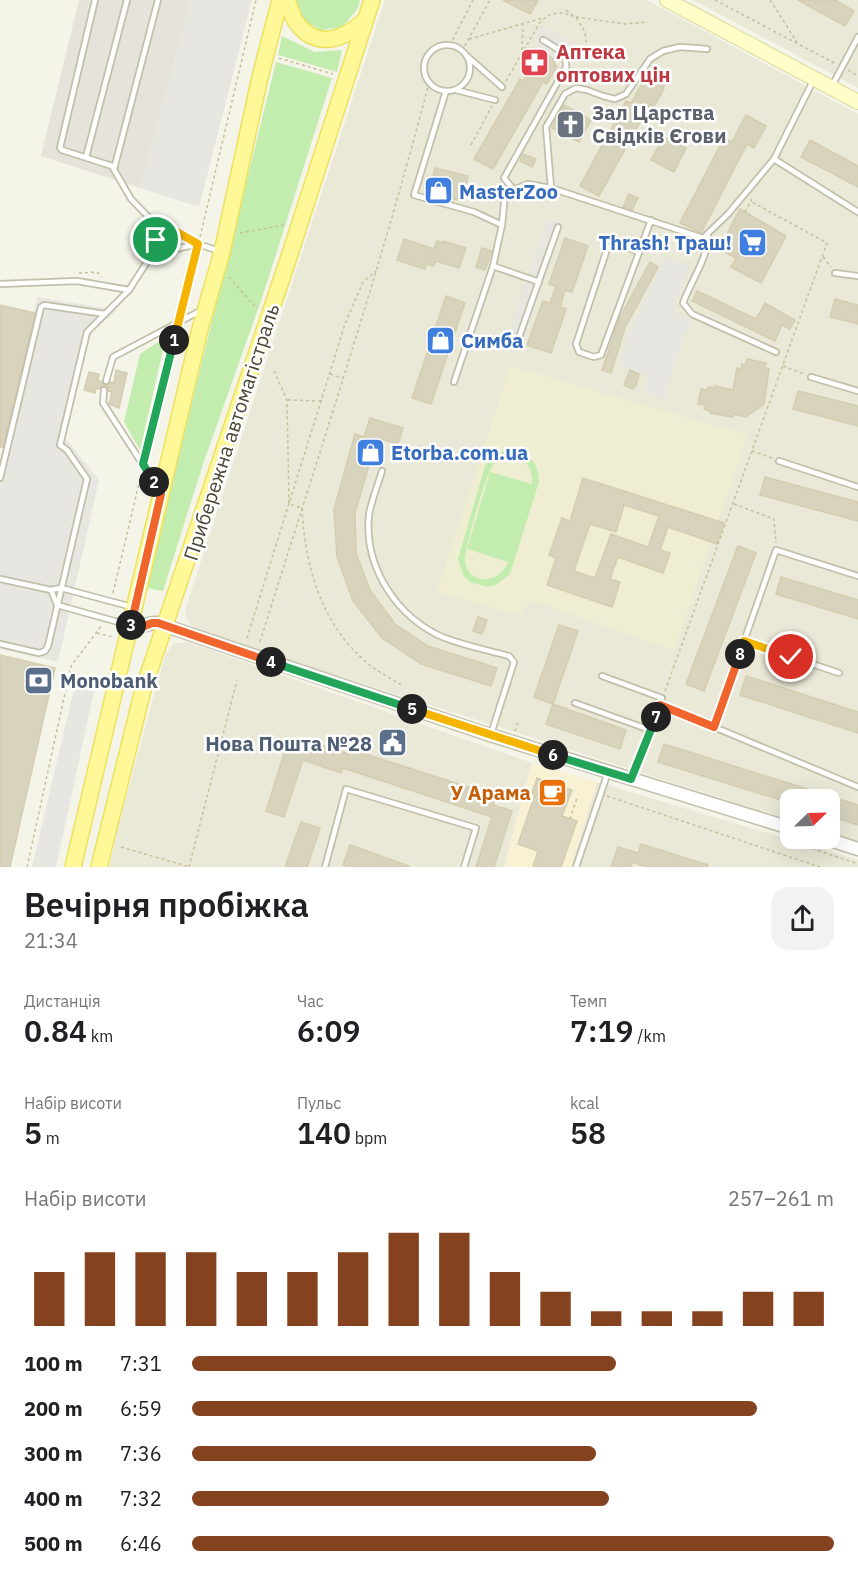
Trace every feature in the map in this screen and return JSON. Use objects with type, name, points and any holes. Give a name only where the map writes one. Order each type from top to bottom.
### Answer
[{"type":"main road","points":[[73,867],[102,736],[131,626],[200,329],[222,252],[260,77],[280,0]]},
{"type":"main road","points":[[287,0],[294,20],[308,35],[319,38],[339,38],[354,30],[367,18]]},
{"type":"main road","name":"Прибережна автомагістраль","points":[[99,867],[143,690],[288,260],[372,0]]},
{"type":"main road","points":[[667,0],[858,102]]},
{"type":"street","points":[[131,626],[142,627],[155,622],[490,735],[780,825]]},
{"type":"street","points":[[840,843],[858,849]]},
{"type":"lane","points":[[95,0],[59,144],[62,150],[108,164],[114,169],[131,199],[162,231],[177,232],[198,244],[222,252]]},
{"type":"lane","points":[[86,157],[127,0]]},
{"type":"lane","points":[[114,169],[158,0]]},
{"type":"lane","points":[[831,88],[858,37]]},
{"type":"lane","points":[[513,189],[504,178],[566,67],[566,57],[543,40]]},
{"type":"lane","points":[[495,100],[456,90],[436,89],[425,75],[425,59],[435,48],[450,45],[462,51],[502,87]]},
{"type":"lane","points":[[552,188],[546,127],[566,94],[576,88],[615,99],[626,94],[650,59],[663,51],[680,47],[707,49]]},
{"type":"lane","points":[[456,90],[469,76],[468,57]]},
{"type":"lane","points":[[454,382],[493,266],[502,225],[505,193],[528,184],[552,188],[703,238],[774,159],[814,79]]},
{"type":"lane","points":[[446,91],[414,195],[474,212],[502,225]]},
{"type":"lane","points":[[774,159],[858,213]]},
{"type":"lane","points":[[639,252],[615,244],[610,245],[607,249],[576,344],[579,352],[594,357],[601,355],[651,220]]},
{"type":"lane","points":[[518,340],[558,227]]},
{"type":"lane","points":[[0,644],[39,653],[45,651],[87,478],[67,450],[60,445],[87,332],[129,290],[147,262],[162,231]]},
{"type":"lane","points":[[708,235],[708,247],[683,303],[692,314],[776,352]]},
{"type":"lane","points":[[147,262],[162,252],[198,244]]},
{"type":"lane","points":[[493,266],[539,282]]},
{"type":"lane","points":[[835,273],[858,276]]},
{"type":"lane","points":[[0,284],[77,282],[129,290]]},
{"type":"lane","points":[[0,478],[41,306],[105,314]]},
{"type":"lane","points":[[106,381],[113,357],[208,307]]},
{"type":"lane","points":[[811,376],[858,391]]},
{"type":"lane","points":[[104,390],[103,403],[161,494]]},
{"type":"lane","points":[[779,461],[858,487]]},
{"type":"lane","points":[[382,471],[369,514],[369,548],[382,581],[404,613],[435,634],[508,656],[514,662],[490,735]]},
{"type":"lane","points":[[714,727],[776,550],[858,576]]},
{"type":"lane","points":[[0,579],[51,590],[61,588],[135,608]]},
{"type":"lane","points":[[51,590],[57,605]]},
{"type":"lane","points":[[57,605],[131,626]]},
{"type":"lane","points":[[744,641],[839,673]]},
{"type":"lane","points":[[602,676],[663,698]]},
{"type":"lane","points":[[575,703],[650,730]]},
{"type":"lane","points":[[631,779],[660,705],[858,787]]},
{"type":"lane","points":[[576,867],[608,772]]},
{"type":"lane","points":[[325,867],[346,789],[476,828],[465,867]]},
{"type":"path","points":[[111,602],[256,0]]},
{"type":"path","points":[[450,45],[473,0]]},
{"type":"path","points":[[462,51],[490,0]]},
{"type":"path","points":[[716,0],[858,76]]},
{"type":"path","points":[[770,0],[798,44]]},
{"type":"path","points":[[566,10],[576,17],[585,32],[587,50],[610,56]]},
{"type":"path","points":[[469,39],[559,13],[625,24],[648,22]]},
{"type":"path","points":[[502,87],[544,18]]},
{"type":"path","points":[[522,53],[523,24]]},
{"type":"path","points":[[272,56],[333,74]]},
{"type":"path","points":[[260,642],[377,271],[429,83]]},
{"type":"path","points":[[471,145],[495,100]]},
{"type":"path","points":[[663,698],[827,243],[750,201]]},
{"type":"path","points":[[232,234],[286,225]]},
{"type":"path","points":[[822,256],[835,273]]},
{"type":"path","points":[[224,271],[258,310]]},
{"type":"path","points":[[247,638],[345,324],[363,282],[377,271]]},
{"type":"path","points":[[782,366],[811,376]]},
{"type":"path","points":[[274,371],[287,400],[289,504]]},
{"type":"path","points":[[330,375],[343,378]]},
{"type":"path","points":[[287,400],[321,401]]},
{"type":"path","points":[[752,450],[779,461]]},
{"type":"path","points":[[733,503],[774,519],[776,550]]},
{"type":"path","points":[[289,504],[302,508]]},
{"type":"path","points":[[302,508],[303,540],[311,575],[324,608],[343,636],[366,662],[401,685]]},
{"type":"path","points":[[27,867],[71,666],[107,619]]},
{"type":"path","points":[[96,633],[114,637]]},
{"type":"path","points":[[122,847],[189,867],[237,680]]},
{"type":"path","points":[[514,732],[518,722]]},
{"type":"path","points":[[601,794],[819,867]]},
{"type":"path","points":[[570,819],[577,798]]},
{"type":"shaded area","points":[[79,0],[191,0],[140,188],[41,156]]},
{"type":"shaded area","points":[[191,0],[252,0],[199,207],[140,188]]},
{"type":"shaded area","points":[[385,0],[647,0],[858,114],[858,841],[840,835],[840,789],[780,789],[780,817],[198,631],[188,622],[185,610]]},
{"type":"shaded area","points":[[693,0],[858,0],[858,88]]},
{"type":"shaded area","points":[[543,25],[576,45],[565,62],[533,42]]},
{"type":"shaded area","points":[[548,219],[563,224],[522,345],[506,340]]},
{"type":"shaded area","points":[[666,256],[690,266],[672,311],[692,320],[679,348],[665,399],[644,394],[649,375],[620,366],[629,332]]},
{"type":"shaded area","points":[[37,297],[117,310],[91,333],[65,438],[99,480],[58,662],[0,649],[0,461]]},
{"type":"shaded area","points":[[510,366],[748,435],[674,651],[531,600],[519,615],[437,592]]},
{"type":"shaded area","points":[[188,642],[532,763],[504,867],[109,867],[165,656],[173,644]]},
{"type":"shaded area","points":[[75,685],[94,691],[56,867],[32,867]]},
{"type":"shaded area","points":[[532,763],[597,782],[571,867],[504,867]]},
{"type":"shaded area","points":[[597,782],[780,837],[780,849],[821,849],[858,860],[858,867],[571,867]]},
{"type":"green space","points":[[293,0],[360,0],[357,10],[342,27],[321,30],[300,19]]},
{"type":"green space","points":[[282,36],[315,52],[342,50],[337,72],[278,55]]},
{"type":"green space","points":[[276,62],[332,78],[263,295],[203,464],[163,591],[146,588]]},
{"type":"green space","points":[[166,337],[140,450],[124,422],[140,354]]},
{"type":"green space","points":[[514,449],[525,454],[536,465],[539,482],[510,574],[496,585],[487,587],[470,582],[463,575],[458,559],[485,466],[497,453]],"holes":[[[507,457],[518,458],[528,466],[532,484],[490,472],[467,549],[508,562],[499,574],[492,578],[479,579],[468,570],[465,556],[481,497],[490,471],[495,463]]]},
{"type":"building","points":[[503,0],[538,0],[530,14]]},
{"type":"building","points":[[798,0],[835,0],[854,11],[845,26]]},
{"type":"building","points":[[540,51],[556,60],[554,64],[557,66],[547,84],[543,82],[493,169],[474,159],[520,79],[523,81]]},
{"type":"building","points":[[649,76],[665,84],[664,89],[654,106],[650,104],[599,196],[580,186],[626,101],[631,103],[645,78]]},
{"type":"building","name":"Зал Царства Свідків Єгови","points":[[564,105],[591,120],[579,142],[552,128]]},
{"type":"building","points":[[746,115],[766,126],[754,148],[747,144],[701,233],[680,223],[724,138],[732,142]]},
{"type":"building","points":[[664,137],[686,148],[674,172],[651,160]]},
{"type":"building","points":[[810,140],[858,166],[858,187],[801,157]]},
{"type":"building","points":[[523,154],[536,159],[532,167],[520,161]]},
{"type":"building","points":[[435,168],[468,176],[463,201],[429,193]]},
{"type":"building","points":[[629,194],[638,198],[632,210],[623,207]]},
{"type":"building","name":"Thrash! Траш!","points":[[740,209],[786,236],[761,283],[731,267],[736,258],[719,249]]},
{"type":"building","points":[[565,238],[588,246],[572,292],[565,290],[560,307],[566,309],[551,353],[527,345],[543,301],[550,303],[556,287],[549,284]]},
{"type":"building","points":[[404,239],[434,249],[437,241],[466,248],[459,268],[436,261],[434,266],[426,264],[425,269],[397,260]]},
{"type":"building","points":[[482,248],[492,251],[485,270],[476,267]]},
{"type":"building","points":[[650,262],[658,267],[625,328],[611,373],[602,370],[620,317]]},
{"type":"building","points":[[697,291],[756,319],[765,303],[795,320],[790,329],[782,325],[775,341],[692,301]]},
{"type":"building","points":[[446,296],[465,303],[431,404],[412,398]]},
{"type":"building","points":[[835,299],[858,305],[858,324],[830,317]]},
{"type":"building","points":[[0,305],[35,313],[3,447],[0,447]]},
{"type":"building","points":[[747,359],[766,363],[765,368],[769,369],[764,404],[746,417],[733,414],[733,417],[710,413],[704,409],[705,405],[698,404],[701,389],[707,390],[708,387],[715,388],[715,386],[733,390],[737,368],[741,369]]},
{"type":"building","points":[[116,370],[127,373],[119,408],[109,404],[112,392],[108,391],[106,386],[96,388],[95,393],[84,390],[89,372],[99,374],[98,380],[106,385],[110,382],[114,383]]},
{"type":"building","points":[[630,370],[639,374],[633,389],[624,385]]},
{"type":"building","points":[[798,391],[858,406],[858,426],[793,409]]},
{"type":"building","points":[[370,418],[403,428],[398,444],[377,438],[355,513],[356,553],[370,590],[395,624],[428,646],[497,668],[491,686],[421,664],[382,638],[353,601],[337,557],[334,509],[355,434],[364,437]]},
{"type":"building","points":[[765,477],[858,502],[858,521],[760,495]]},
{"type":"building","points":[[583,478],[724,523],[717,544],[668,527],[660,550],[670,553],[663,573],[618,557],[610,579],[620,582],[612,607],[547,585],[556,558],[549,555],[562,518],[570,521]],"holes":[[[624,505],[659,516],[648,547],[611,534],[595,578],[574,571],[590,524],[616,532]]]},
{"type":"building","points":[[738,546],[756,553],[704,691],[686,684]]},
{"type":"building","points":[[781,577],[858,600],[858,619],[776,594]]},
{"type":"building","points":[[478,617],[487,620],[482,634],[473,631]]},
{"type":"building","points":[[559,625],[578,631],[553,704],[534,697]]},
{"type":"building","points":[[0,655],[55,668],[10,867],[0,867]]},
{"type":"building","points":[[746,676],[858,712],[858,733],[740,695]]},
{"type":"building","points":[[553,704],[626,730],[620,749],[546,724]]},
{"type":"building","points":[[310,741],[349,754],[350,749],[496,796],[493,805],[512,811],[494,867],[476,867],[492,817],[343,768],[341,773],[303,760],[284,817],[266,811],[287,744],[307,750]]},
{"type":"building","points":[[664,744],[807,789],[780,789],[780,800],[658,762]]},
{"type":"building","points":[[537,778],[572,790],[562,816],[577,821],[561,867],[533,867],[538,851],[518,844],[535,794],[532,793]]},
{"type":"building","points":[[840,799],[858,805],[858,825],[840,819]]},
{"type":"building","points":[[301,822],[320,828],[307,867],[285,867]]},
{"type":"building","points":[[641,844],[708,865],[707,867],[647,867],[632,862],[631,867],[611,867],[618,847],[638,853]]},
{"type":"building","points":[[350,845],[409,867],[349,867],[343,865]]},
{"type":"place","name":"Аптека оптових цін","points":[[535,62]]},
{"type":"place","name":"Зал Царства Свідків Єгови","points":[[571,124]]},
{"type":"place","name":"MasterZoo","points":[[438,191]]},
{"type":"place","name":"Thrash! Траш!","points":[[753,242]]},
{"type":"place","name":"Симба","points":[[440,340]]},
{"type":"place","name":"Etorba.com.ua","points":[[370,452]]},
{"type":"place","name":"Monobank","points":[[39,680]]},
{"type":"place","name":"Нова Пошта №28","points":[[393,743]]},
{"type":"place","name":"У Арама","points":[[552,792]]},
{"type":"route","points":[[156,240],[162,231],[177,232],[198,244],[143,464],[161,494],[131,626],[140,628],[158,623],[490,735],[631,779],[660,705],[714,727],[744,641],[791,657]]}]
